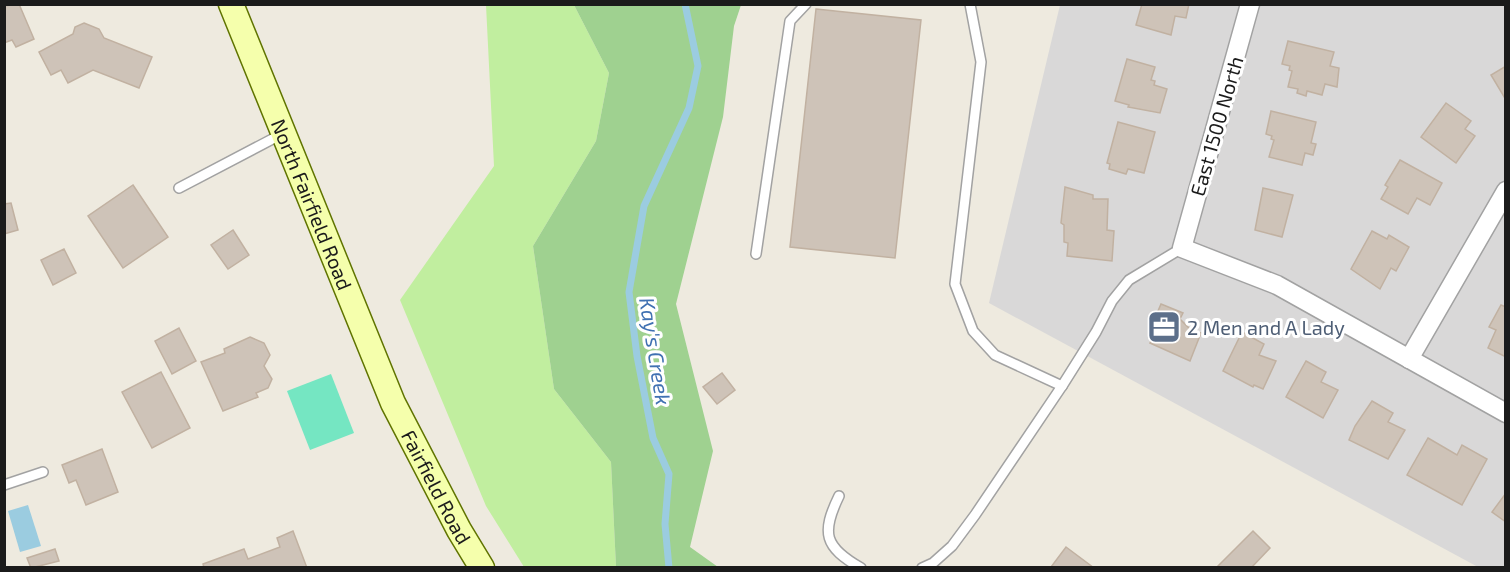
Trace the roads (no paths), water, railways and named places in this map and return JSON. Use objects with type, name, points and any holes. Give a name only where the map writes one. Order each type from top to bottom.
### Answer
[{"type":"main road","name":"North Fairfield Road","points":[[231,4],[393,404]]},
{"type":"main road","name":"Fairfield Road","points":[[393,404],[459,530],[482,567]]},
{"type":"street","name":"East 1500 North","points":[[1182,248],[1250,4]]},
{"type":"street","points":[[1408,358],[1506,191]]},
{"type":"street","points":[[1182,248],[1277,285],[1506,413]]},
{"type":"lane","points":[[756,254],[790,21],[806,4]]},
{"type":"lane","points":[[970,4],[981,62],[955,284],[973,331],[995,355],[1062,386]]},
{"type":"lane","points":[[179,188],[284,133]]},
{"type":"lane","points":[[922,567],[933,563],[952,546],[1062,386],[1096,332],[1112,301],[1129,280],[1182,248]]},
{"type":"lane","points":[[4,485],[43,472]]},
{"type":"lane","points":[[839,496],[827,521],[831,543],[840,556],[861,567]]},
{"type":"water","points":[[28,505],[41,546],[20,552],[8,511]]},
{"type":"waterway","name":"Kay's Creek","points":[[669,568],[665,524],[669,474],[653,438],[637,356],[629,292],[644,206],[689,108],[698,66],[685,4]]},
{"type":"place","name":"2 Men and A Lady","points":[[1164,327]]}]
